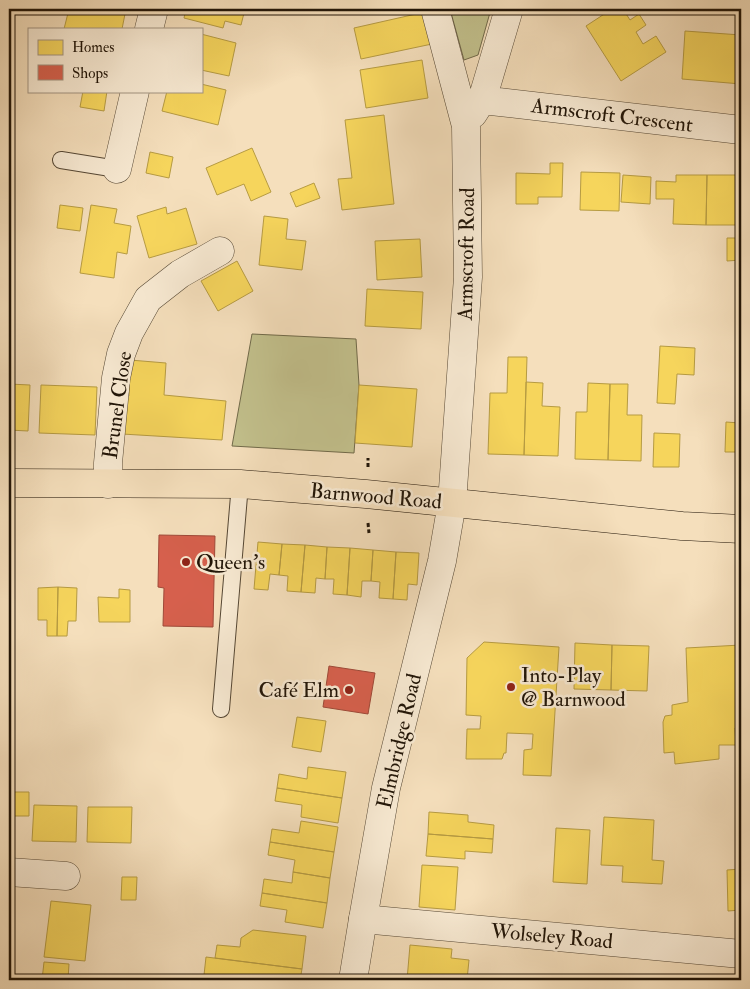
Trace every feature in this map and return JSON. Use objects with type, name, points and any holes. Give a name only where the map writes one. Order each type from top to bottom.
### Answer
[{"type":"main road","name":"Barnwood Road","points":[[9,483],[240,484],[366,494],[682,526],[741,529]]},
{"type":"street","points":[[149,28],[154,9]]},
{"type":"street","name":"Armscroft Road","points":[[435,9],[466,126],[468,277],[452,503]]},
{"type":"street","points":[[466,126],[482,100],[509,9]]},
{"type":"street","points":[[117,169],[135,92]]},
{"type":"street","name":"Armscroft Crescent","points":[[482,100],[741,130]]},
{"type":"street","name":"Brunel Close","points":[[108,484],[108,463],[116,378],[120,354],[129,332],[148,299],[180,274],[220,251]]},
{"type":"street","name":"Elmbridge Road","points":[[353,980],[386,788],[442,561],[452,503]]},
{"type":"street","points":[[9,872],[66,876]]},
{"type":"street","name":"Wolseley Road","points":[[363,919],[741,954]]},
{"type":"lane","points":[[61,160],[117,169]]},
{"type":"lane","points":[[221,709],[240,484]]},
{"type":"shaded area","points":[[450,9],[491,9],[478,55],[464,60]]},
{"type":"shaded area","points":[[252,334],[356,339],[359,385],[354,453],[232,446]]},
{"type":"building: Homes","points":[[69,9],[126,9],[122,28],[64,28]]},
{"type":"building: Homes","points":[[186,9],[245,9],[241,25],[225,21],[223,28],[184,18]]},
{"type":"building: Homes","points":[[612,9],[623,9],[630,20],[639,14],[646,25],[636,32],[643,44],[656,36],[666,52],[621,81],[586,26]]},
{"type":"building: Homes","points":[[425,12],[432,44],[361,59],[354,28]]},
{"type":"building: Homes","points":[[685,31],[741,35],[741,84],[682,79]]},
{"type":"building: Homes","points":[[202,34],[236,43],[229,76],[202,70]]},
{"type":"building: Homes","points":[[422,60],[428,98],[366,108],[360,70]]},
{"type":"building: Homes","points":[[202,84],[226,90],[218,125],[162,111],[167,92],[202,92]]},
{"type":"building: Homes","points":[[83,92],[107,92],[104,111],[80,107]]},
{"type":"building: Homes","points":[[384,115],[394,204],[342,210],[338,179],[352,178],[345,120]]},
{"type":"building: Homes","points":[[252,148],[271,192],[251,201],[244,184],[217,195],[206,168]]},
{"type":"building: Homes","points":[[150,152],[173,157],[169,178],[146,173]]},
{"type":"building: Homes","points":[[550,163],[563,163],[562,197],[538,197],[538,204],[516,204],[516,173],[550,174]]},
{"type":"building: Homes","points":[[581,172],[620,173],[619,211],[580,210]]},
{"type":"building: Homes","points":[[623,175],[651,177],[650,204],[621,202]]},
{"type":"building: Homes","points":[[676,175],[707,175],[706,225],[673,224],[674,199],[656,199],[656,181],[676,182]]},
{"type":"building: Homes","points":[[707,175],[739,175],[738,225],[706,225]]},
{"type":"building: Homes","points":[[314,183],[320,198],[296,207],[290,193]]},
{"type":"building: Homes","points":[[60,205],[83,208],[80,231],[57,228]]},
{"type":"building: Homes","points":[[91,205],[117,209],[114,223],[131,226],[127,254],[117,252],[114,278],[80,273]]},
{"type":"building: Homes","points":[[166,207],[167,214],[186,208],[197,244],[149,258],[137,216]]},
{"type":"building: Homes","points":[[264,216],[288,219],[286,239],[306,241],[302,270],[259,265]]},
{"type":"building: Homes","points":[[727,238],[741,238],[741,260],[727,261]]},
{"type":"building: Homes","points":[[420,239],[422,277],[377,280],[375,241]]},
{"type":"building: Homes","points":[[237,261],[253,291],[218,311],[201,281]]},
{"type":"building: Homes","points":[[367,289],[423,292],[421,329],[365,326]]},
{"type":"building: Homes","points":[[660,346],[695,348],[694,375],[677,374],[675,404],[657,403]]},
{"type":"building: Homes","points":[[508,357],[527,357],[524,455],[488,454],[490,393],[507,393]]},
{"type":"building: Homes","points":[[130,360],[166,363],[164,395],[226,401],[222,440],[122,434],[123,396],[129,396]]},
{"type":"building: Homes","points":[[526,382],[543,383],[542,406],[560,407],[558,456],[524,455]]},
{"type":"building: Homes","points":[[588,383],[610,384],[608,460],[575,459],[576,412],[587,412]]},
{"type":"building: Homes","points":[[9,384],[30,385],[28,431],[9,430]]},
{"type":"building: Homes","points":[[610,384],[628,384],[627,415],[642,415],[641,461],[608,460]]},
{"type":"building: Homes","points":[[41,385],[97,387],[95,435],[39,433]]},
{"type":"building: Homes","points":[[359,385],[417,389],[412,447],[355,443]]},
{"type":"building: Homes","points":[[741,408],[741,471],[738,471],[739,452],[725,452],[726,422],[740,423]]},
{"type":"building: Homes","points":[[654,433],[680,434],[679,467],[653,467]]},
{"type":"building: Homes","points":[[258,542],[282,544],[279,575],[270,574],[268,590],[254,589]]},
{"type":"building: Homes","points":[[282,544],[305,545],[301,592],[287,591],[288,576],[279,575]]},
{"type":"building: Homes","points":[[305,545],[327,547],[325,579],[316,578],[315,593],[301,592]]},
{"type":"building: Homes","points":[[327,547],[350,548],[347,595],[333,594],[334,579],[325,579]]},
{"type":"building: Homes","points":[[350,548],[373,550],[371,581],[362,581],[361,597],[347,595]]},
{"type":"building: Homes","points":[[373,550],[396,552],[393,599],[379,598],[380,582],[371,581]]},
{"type":"building: Homes","points":[[396,552],[419,553],[417,585],[408,584],[407,600],[393,599]]},
{"type":"building: Homes","points":[[58,587],[77,588],[76,621],[68,621],[67,636],[57,636]]},
{"type":"building: Homes","points":[[58,587],[57,636],[47,636],[47,620],[38,620],[38,588]]},
{"type":"building: Homes","points":[[9,588],[11,588],[11,621],[9,621]]},
{"type":"building: Homes","points":[[119,589],[130,590],[130,622],[99,622],[98,597],[119,598]]},
{"type":"building: Homes","name":"Into-Play @ Barnwood","points":[[484,642],[559,647],[551,776],[523,775],[524,750],[532,749],[533,734],[507,733],[506,753],[504,753],[502,759],[466,759],[467,729],[480,729],[481,716],[466,715],[467,658]]},
{"type":"building: Homes","points":[[575,643],[612,645],[611,690],[574,689]]},
{"type":"building: Homes","points":[[612,645],[649,646],[647,691],[611,690]]},
{"type":"building: Homes","points":[[741,645],[741,682],[739,682],[741,728],[735,728],[736,745],[719,745],[719,759],[675,764],[674,752],[664,753],[663,722],[665,716],[672,715],[672,705],[688,702],[686,648]]},
{"type":"building: Homes","points":[[297,717],[326,721],[321,752],[292,747]]},
{"type":"building: Homes","points":[[308,767],[346,772],[342,798],[277,788],[279,774],[307,779]]},
{"type":"building: Homes","points":[[277,788],[342,798],[338,823],[301,817],[302,805],[275,801]]},
{"type":"building: Homes","points":[[11,792],[29,792],[29,816],[10,816]]},
{"type":"building: Homes","points":[[34,805],[77,806],[76,842],[32,841]]},
{"type":"building: Homes","points":[[88,807],[132,807],[131,843],[87,842]]},
{"type":"building: Homes","points":[[429,812],[468,815],[468,822],[494,825],[493,839],[428,834]]},
{"type":"building: Homes","points":[[604,817],[654,820],[652,860],[664,861],[662,884],[622,882],[623,866],[601,865]]},
{"type":"building: Homes","points":[[301,821],[338,827],[334,852],[270,842],[272,829],[299,833]]},
{"type":"building: Homes","points":[[556,828],[590,830],[587,884],[553,882]]},
{"type":"building: Homes","points":[[428,834],[493,839],[492,853],[465,851],[465,859],[426,856]]},
{"type":"building: Homes","points":[[270,842],[334,852],[330,878],[293,872],[295,860],[268,855]]},
{"type":"building: Homes","points":[[422,865],[458,867],[455,910],[419,907]]},
{"type":"building: Homes","points":[[741,869],[741,910],[728,911],[727,870]]},
{"type":"building: Homes","points":[[293,872],[330,878],[327,903],[262,893],[264,879],[292,883]]},
{"type":"building: Homes","points":[[122,877],[137,877],[136,900],[121,900]]},
{"type":"building: Homes","points":[[262,893],[327,903],[323,928],[285,922],[287,910],[260,906]]},
{"type":"building: Homes","points":[[51,901],[91,905],[85,961],[44,957]]},
{"type":"building: Homes","points":[[253,930],[306,936],[302,969],[215,958],[217,945],[240,947],[241,938]]},
{"type":"building: Homes","points":[[410,945],[452,949],[451,958],[469,960],[467,980],[407,980]]},
{"type":"building: Homes","points":[[206,957],[302,969],[300,980],[252,980],[204,975]]},
{"type":"building: Homes","points":[[44,962],[69,964],[68,979],[74,980],[42,980]]},
{"type":"building: Shops","name":"Queen's","points":[[159,535],[215,536],[213,627],[163,626],[164,588],[158,587]]},
{"type":"building: Shops","name":"Café Elm","points":[[329,666],[375,673],[368,714],[323,707]]},
{"type":"place","name":"Queen's","points":[[186,562]]},
{"type":"place","name":"Into-Play @ Barnwood","points":[[511,687]]},
{"type":"place","name":"Café Elm","points":[[349,690]]}]
